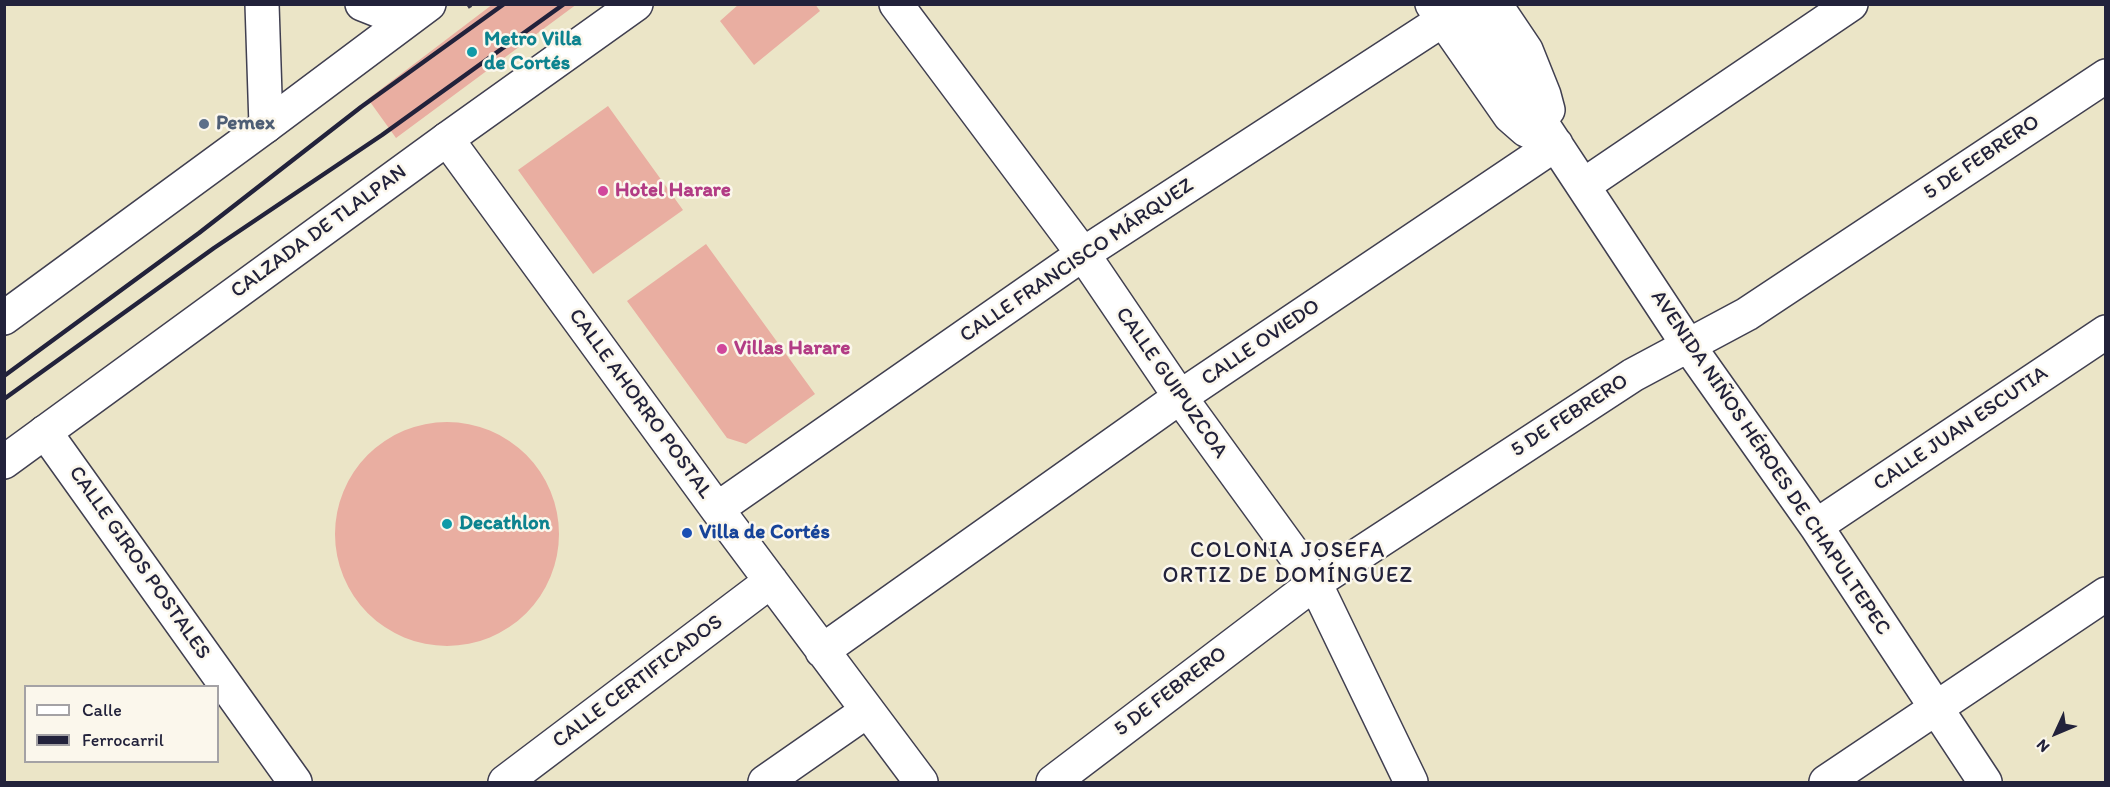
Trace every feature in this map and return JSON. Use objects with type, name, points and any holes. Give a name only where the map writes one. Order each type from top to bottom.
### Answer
[{"type":"main road","points":[[262,4],[267,126]]},
{"type":"main road","points":[[362,4],[417,13]]},
{"type":"main road","name":"CALZADA DE TLALPAN","points":[[4,462],[636,4]]},
{"type":"main road","name":"CALLE GUIPUZCOA","points":[[896,4],[1083,254],[1180,398],[1315,583],[1411,783]]},
{"type":"main road","name":"AVENIDA NIÑOS HÉROES DE CHAPULTEPEC","points":[[1495,4],[1526,50],[1544,95],[1556,144],[1688,345],[1816,526],[1985,783]]},
{"type":"main road","points":[[1584,185],[1851,4]]},
{"type":"main road","points":[[1446,10],[1510,117],[1526,130],[1556,144]]},
{"type":"main road","name":"CALLE FRANCISCO MÁRQUEZ","points":[[717,509],[1083,254],[1446,10]]},
{"type":"main road","points":[[7,310],[267,126],[417,13]]},
{"type":"main road","name":"5 DE FEBRERO","points":[[1053,783],[1315,583],[1633,375],[1747,314],[2106,76]]},
{"type":"main road","name":"CALLE AHORRO POSTAL","points":[[447,140],[921,783]]},
{"type":"main road","name":"CALLE OVIEDO","points":[[822,651],[1180,398],[1556,144]]},
{"type":"main road","name":"CALLE JUAN ESCUTIA","points":[[1816,526],[2106,332]]},
{"type":"main road","name":"CALLE GIROS POSTALES","points":[[45,432],[295,783]]},
{"type":"main road","name":"CALLE CERTIFICADOS","points":[[505,783],[771,581]]},
{"type":"main road","points":[[1826,783],[2106,594]]},
{"type":"main road","points":[[765,783],[867,711]]},
{"type":"path","points":[[468,4],[472,10]]},
{"type":"building","name":"Metro Villa de Cortés","points":[[493,4],[577,4],[396,138],[368,99]]},
{"type":"building","points":[[739,4],[815,4],[820,11],[754,65],[720,21]]},
{"type":"building","name":"Hotel Harare","points":[[608,106],[683,210],[593,274],[518,170]]},
{"type":"building","name":"Villas Harare","points":[[706,244],[815,394],[746,444],[727,438],[627,301]]},
{"type":"building","name":"Decathlon","points":[[436,422],[458,422],[490,430],[500,435],[518,447],[534,463],[551,491],[557,512],[559,534],[557,556],[551,577],[534,605],[518,621],[490,638],[458,646],[436,646],[404,638],[394,633],[376,621],[360,605],[343,577],[335,545],[335,523],[343,491],[348,481],[360,463],[376,447],[404,430]]},
{"type":"railway","points":[[4,376],[199,233],[361,107],[504,4]]},
{"type":"railway","points":[[4,399],[214,248],[382,135],[564,4]]},
{"type":"place","name":"Metro Villa de Cortés","points":[[472,52]]},
{"type":"place","name":"Pemex","points":[[204,124]]},
{"type":"place","name":"Hotel Harare","points":[[603,191]]},
{"type":"place","name":"Villas Harare","points":[[722,349]]},
{"type":"place","name":"Decathlon","points":[[447,524]]},
{"type":"place","name":"Villa de Cortés","points":[[687,533]]},
{"type":"district","name":"COLONIA JOSEFA ORTIZ DE DOMÍNGUEZ","points":[[1288,564]]}]
